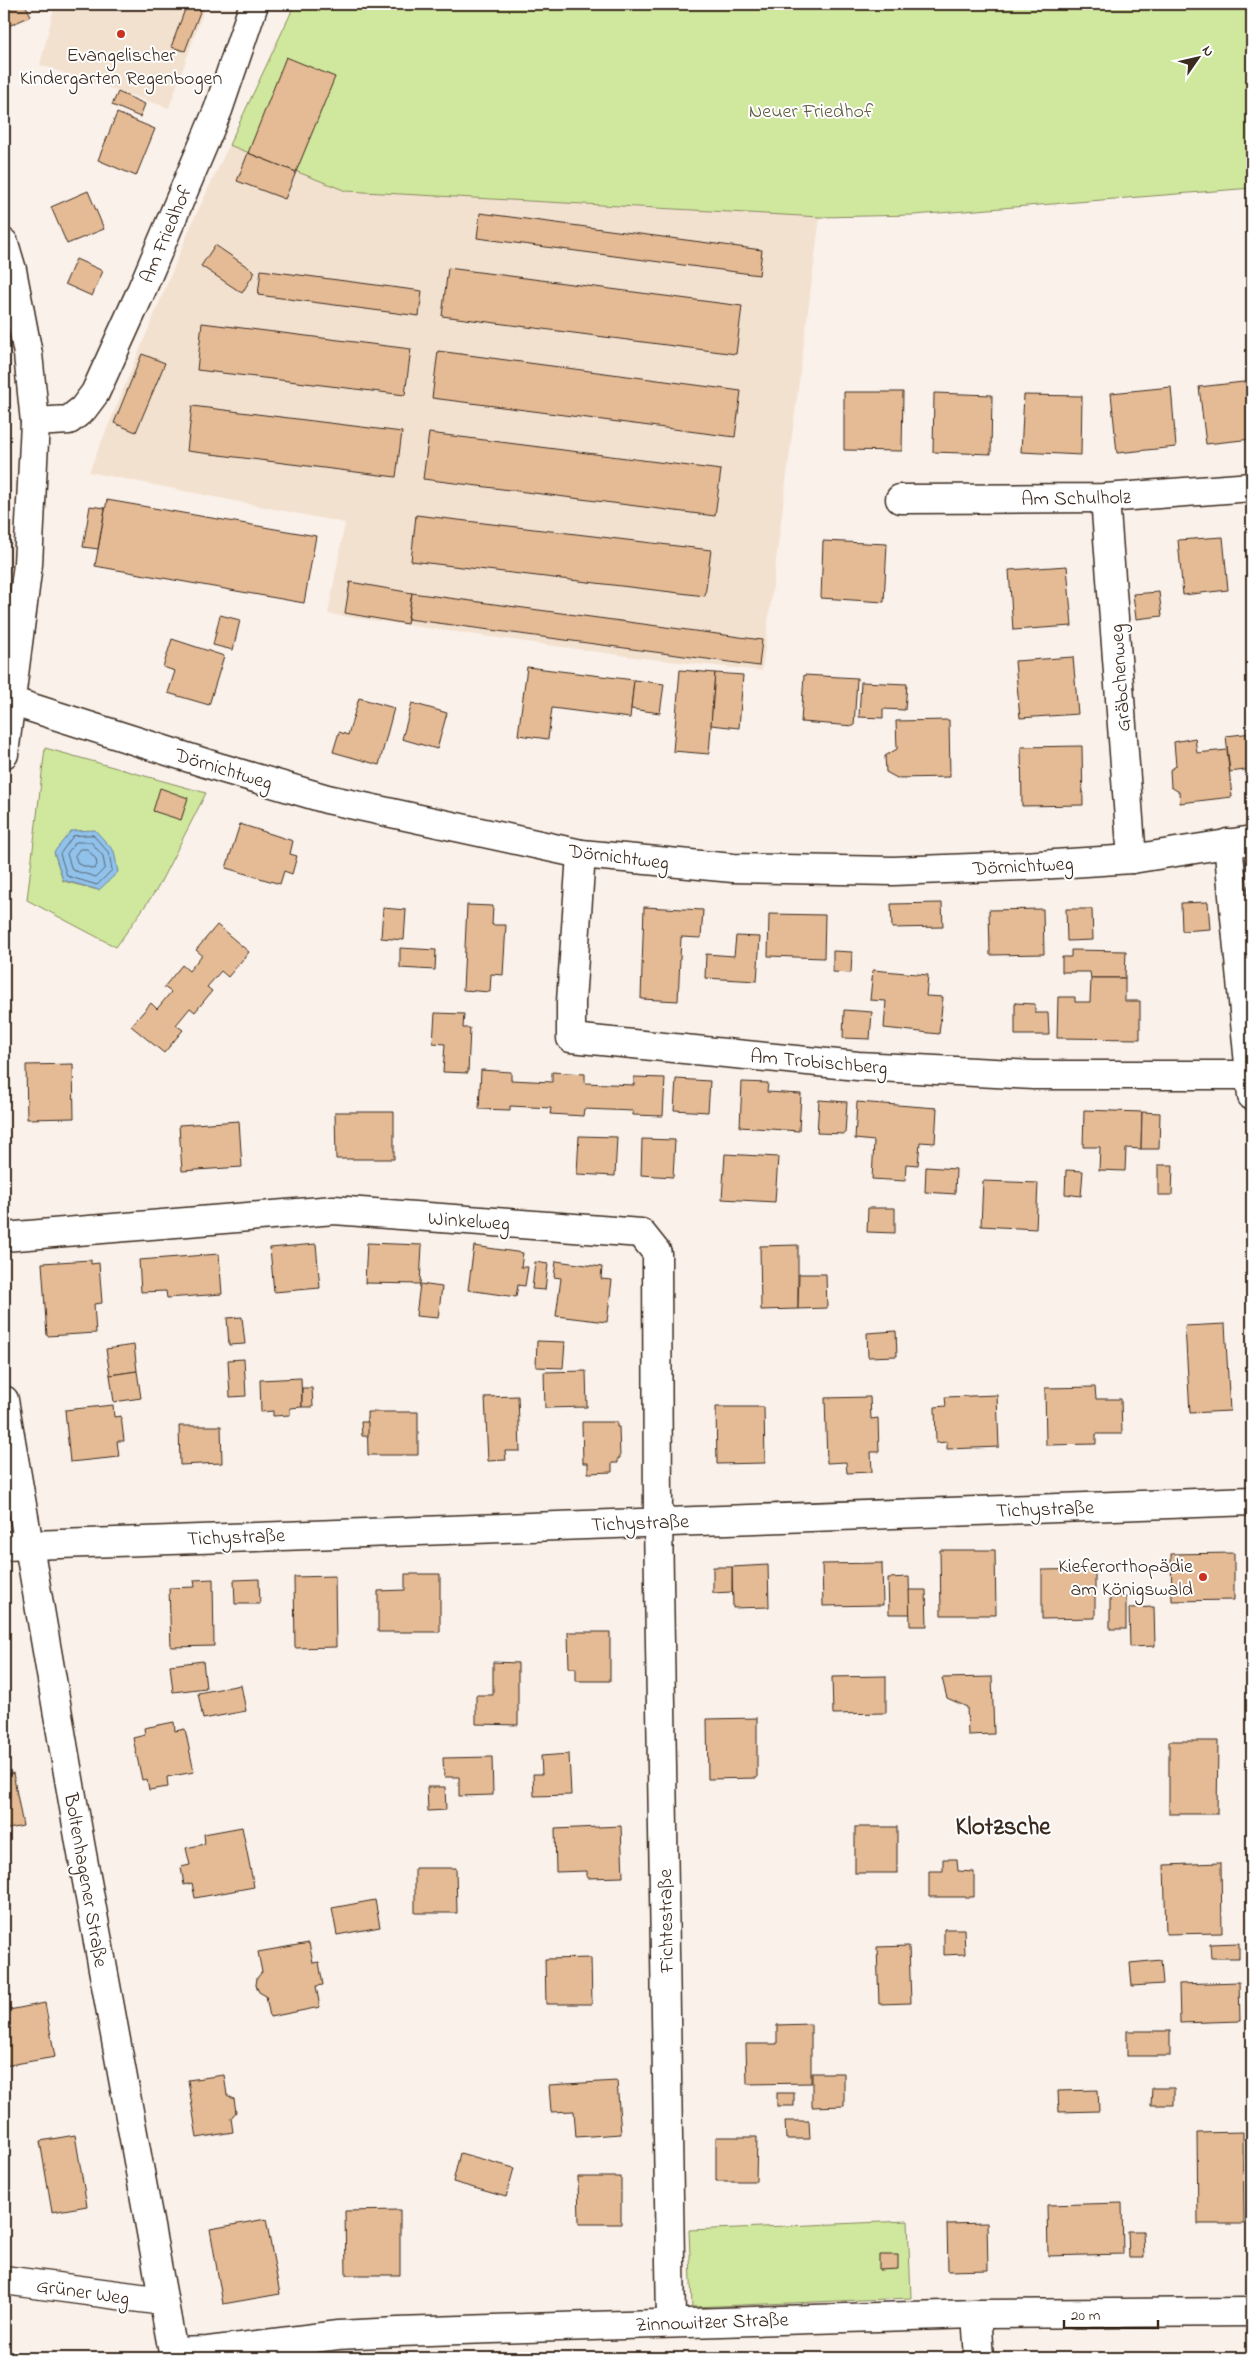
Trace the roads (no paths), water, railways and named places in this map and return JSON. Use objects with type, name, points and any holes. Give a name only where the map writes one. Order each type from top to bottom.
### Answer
[{"type":"street","name":"Am Friedhof","points":[[35,422],[69,420],[83,409],[94,393],[139,296],[218,110],[254,4]]},
{"type":"street","points":[[4,243],[12,270],[28,354],[35,422],[28,564],[7,700],[4,754]]},
{"type":"street","name":"Am Schulholz","points":[[900,499],[1105,498],[1252,487]]},
{"type":"street","name":"Gräbchenweg","points":[[1105,498],[1132,859]]},
{"type":"street","name":"Dörnichtweg","points":[[7,700],[221,768],[327,799],[582,854],[734,868],[893,871],[1024,866],[1132,859],[1240,842]]},
{"type":"street","points":[[1240,842],[1252,1082]]},
{"type":"street","name":"Am Trobischberg","points":[[582,854],[571,1002],[571,1038],[858,1066],[1033,1075],[1252,1082]]},
{"type":"street","name":"Winkelweg","points":[[4,1237],[334,1210],[641,1232],[657,1253],[658,1521]]},
{"type":"street","name":"Boltenhagener Straße","points":[[4,1400],[16,1545],[173,2355]]},
{"type":"street","name":"Tichystraße","points":[[16,1545],[1252,1501]]},
{"type":"street","name":"Fichtestraße","points":[[658,1521],[671,2322]]},
{"type":"street","name":"Grüner Weg","points":[[4,2280],[163,2301]]},
{"type":"street","name":"Zinnowitzer Straße","points":[[173,2355],[338,2335],[671,2322],[976,2314],[1252,2312]]},
{"type":"street","points":[[976,2314],[979,2358]]},
{"type":"water","points":[[95,830],[114,851],[118,872],[99,890],[63,880],[54,852],[71,831]]},
{"type":"place","name":"Evangelischer Kindergarten Regenbogen","points":[[121,34]]},
{"type":"place","name":"Kieferorthopädie am Königswald","points":[[1203,1577]]},
{"type":"district","name":"Klotzsche","points":[[1003,1825]]},
{"type":"park label","name":"Neuer Friedhof","points":[[811,110]]}]
